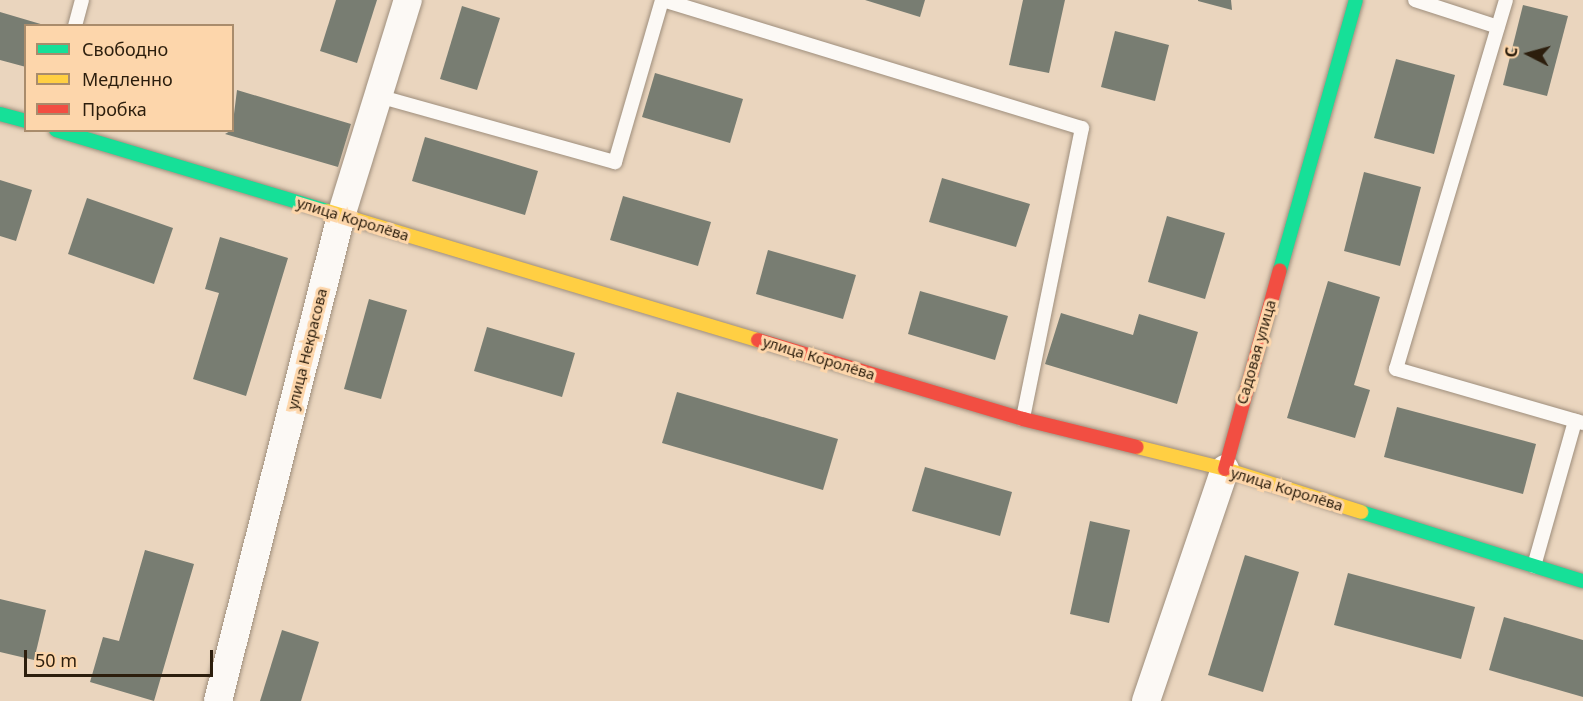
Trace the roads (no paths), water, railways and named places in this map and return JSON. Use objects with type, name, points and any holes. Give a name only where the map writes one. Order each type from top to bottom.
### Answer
[{"type":"street","name":"улица Некрасова","points":[[218,701],[340,216],[408,0]]},
{"type":"street","name":"Садовая улица","points":[[1146,701],[1225,469],[1356,0]]},
{"type":"street","points":[[0,114],[24,120]]},
{"type":"street","name":"улица Королёва","points":[[63,132],[1023,419],[1225,469],[1583,581]]},
{"type":"lane","points":[[76,24],[82,0]]},
{"type":"lane","points":[[378,96],[615,162],[662,0],[1082,128],[1023,419]]},
{"type":"lane","points":[[1415,0],[1498,27]]},
{"type":"lane","points":[[1506,0],[1396,369],[1579,422],[1534,566]]}]
